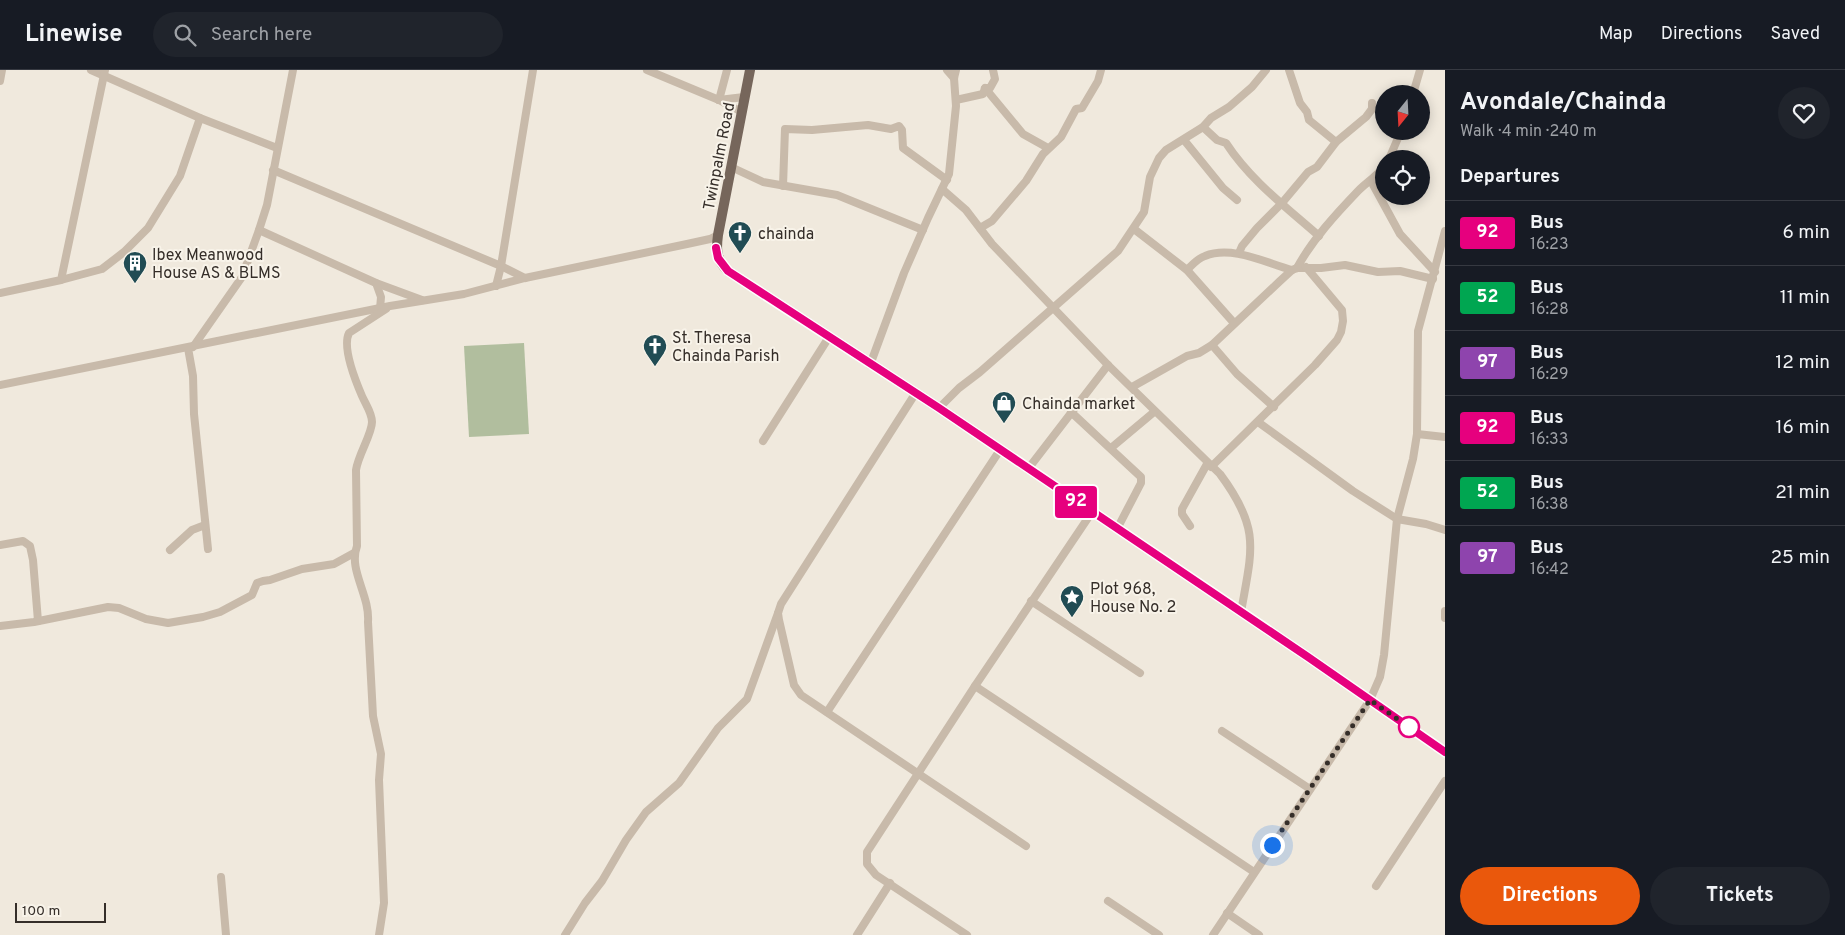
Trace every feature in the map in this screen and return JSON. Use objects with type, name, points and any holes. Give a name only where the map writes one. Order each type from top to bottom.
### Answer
[{"type":"main road","name":"Twinpalm Road","points":[[750,70],[718,235],[716,248],[718,258],[728,271],[829,337]]},
{"type":"main road","points":[[829,337],[939,408],[1445,752]]},
{"type":"street","points":[[0,81],[2,70]]},
{"type":"street","points":[[91,70],[105,73],[200,118],[277,148]]},
{"type":"street","points":[[208,549],[194,414],[191,347],[242,277],[267,205],[294,70]]},
{"type":"street","points":[[496,286],[501,266],[533,70]]},
{"type":"street","points":[[647,70],[742,112]]},
{"type":"street","points":[[718,100],[727,70]]},
{"type":"street","points":[[947,70],[954,78]]},
{"type":"street","points":[[870,365],[923,230],[947,180],[951,162],[956,100],[954,78],[956,70]]},
{"type":"street","points":[[985,88],[990,88],[995,79],[994,70]]},
{"type":"street","points":[[980,228],[992,221],[1026,181],[1048,148],[1061,137],[1076,109],[1082,108],[1098,80],[1101,70]]},
{"type":"street","points":[[939,408],[959,388],[980,372],[1118,251],[1146,206],[1153,167],[1166,150],[1184,140],[1203,127],[1211,118],[1230,107],[1266,70]]},
{"type":"street","points":[[1290,70],[1300,103],[1307,112],[1309,120],[1336,142]]},
{"type":"street","points":[[1416,85],[1420,70]]},
{"type":"street","points":[[61,280],[105,73]]},
{"type":"street","points":[[956,100],[982,94],[985,88]]},
{"type":"street","points":[[985,88],[1023,134],[1048,148]]},
{"type":"street","points":[[718,100],[744,97]]},
{"type":"street","points":[[1239,253],[1242,246],[1257,228],[1282,203],[1308,172],[1317,167],[1336,142],[1366,117],[1372,109],[1372,104]]},
{"type":"street","points":[[0,293],[102,269],[124,252],[148,228],[180,176],[200,118]]},
{"type":"street","points":[[783,186],[785,129],[812,130],[868,125],[891,129],[899,126],[902,130],[903,148],[947,180]]},
{"type":"street","points":[[1203,127],[1217,140],[1226,143],[1237,160],[1252,176],[1319,236]]},
{"type":"street","points":[[1184,140],[1222,188],[1238,200]]},
{"type":"street","points":[[731,167],[763,182],[837,195],[923,230]]},
{"type":"street","points":[[273,170],[501,266],[525,278]]},
{"type":"street","points":[[1132,387],[1187,356],[1199,353],[1212,345],[1295,269],[1309,247],[1357,192],[1375,176]]},
{"type":"street","points":[[1371,181],[1400,234],[1434,275]]},
{"type":"street","points":[[942,189],[966,210],[992,244],[1108,365],[1132,387],[1154,412],[1220,474],[1239,502],[1250,533],[1250,557],[1241,612]]},
{"type":"street","points":[[1134,228],[1186,270],[1234,323]]},
{"type":"street","points":[[259,230],[376,283],[423,300]]},
{"type":"street","points":[[1212,935],[1370,700],[1383,666],[1397,519],[1413,459],[1417,434],[1418,331],[1445,231]]},
{"type":"street","points":[[0,385],[390,306],[464,294],[525,278],[710,239],[718,235]]},
{"type":"street","points":[[1186,270],[1208,254],[1239,253],[1275,266],[1295,269],[1345,265],[1369,271],[1400,271],[1434,275]]},
{"type":"street","points":[[1190,526],[1182,514],[1182,509],[1209,465],[1274,407],[1315,365],[1342,332],[1342,310],[1306,268]]},
{"type":"street","points":[[376,283],[381,296],[380,309]]},
{"type":"street","points":[[379,935],[384,904],[379,780],[381,754],[373,716],[369,611],[356,569],[354,554],[357,546],[356,470],[358,459],[372,421],[370,412],[356,384],[346,344],[350,333],[390,306]]},
{"type":"street","points":[[763,441],[829,337]]},
{"type":"street","points":[[1212,345],[1237,374],[1274,407]]},
{"type":"street","points":[[1028,470],[1108,365]]},
{"type":"street","points":[[565,935],[584,903],[602,881],[626,840],[646,812],[679,783],[718,728],[747,699],[781,604],[916,394]]},
{"type":"street","points":[[1071,412],[1140,475],[1142,480],[1117,529]]},
{"type":"street","points":[[1111,448],[1154,412]]},
{"type":"street","points":[[1258,422],[1353,491],[1397,519],[1426,524],[1445,530]]},
{"type":"street","points":[[1417,434],[1445,437]]},
{"type":"street","points":[[827,712],[1000,450]]},
{"type":"street","points":[[967,935],[870,869],[866,858],[867,852],[974,686],[1092,512]]},
{"type":"street","points":[[170,550],[192,530],[205,525]]},
{"type":"street","points":[[0,545],[22,542],[30,546],[38,621]]},
{"type":"street","points":[[0,626],[38,621],[108,607],[119,608],[146,619],[168,623],[203,617],[220,612],[252,595],[258,583],[302,569],[334,564],[354,554]]},
{"type":"street","points":[[1031,601],[1140,673]]},
{"type":"street","points":[[781,604],[778,613],[779,620],[794,685],[801,695],[1026,846]]},
{"type":"street","points":[[1445,611],[1445,618]]},
{"type":"street","points":[[974,686],[1254,872]]},
{"type":"street","points":[[1222,731],[1310,789]]},
{"type":"street","points":[[1376,886],[1445,781]]},
{"type":"street","points":[[221,877],[226,935]]},
{"type":"street","points":[[858,935],[890,883]]},
{"type":"street","points":[[1108,901],[1159,935]]},
{"type":"street","points":[[1227,913],[1259,935]]},
{"type":"green space","points":[[524,343],[529,434],[469,437],[464,346]]},
{"type":"bus line","name":"92","points":[[716,248],[722,266],[728,271],[870,365],[939,408],[1028,470],[1308,657],[1445,752]]},
{"type":"place","name":"chainda","points":[[740,254]]},
{"type":"place","name":"Ibex Meanwood House AS & BLMS","points":[[135,284]]},
{"type":"place","name":"St. Theresa Chainda Parish","points":[[655,367]]},
{"type":"place","name":"Chainda market","points":[[1004,424]]},
{"type":"place","name":"Plot 968, House No. 2","points":[[1072,618]]},
{"type":"route","points":[[1272,845],[1370,700],[1409,727]]}]
